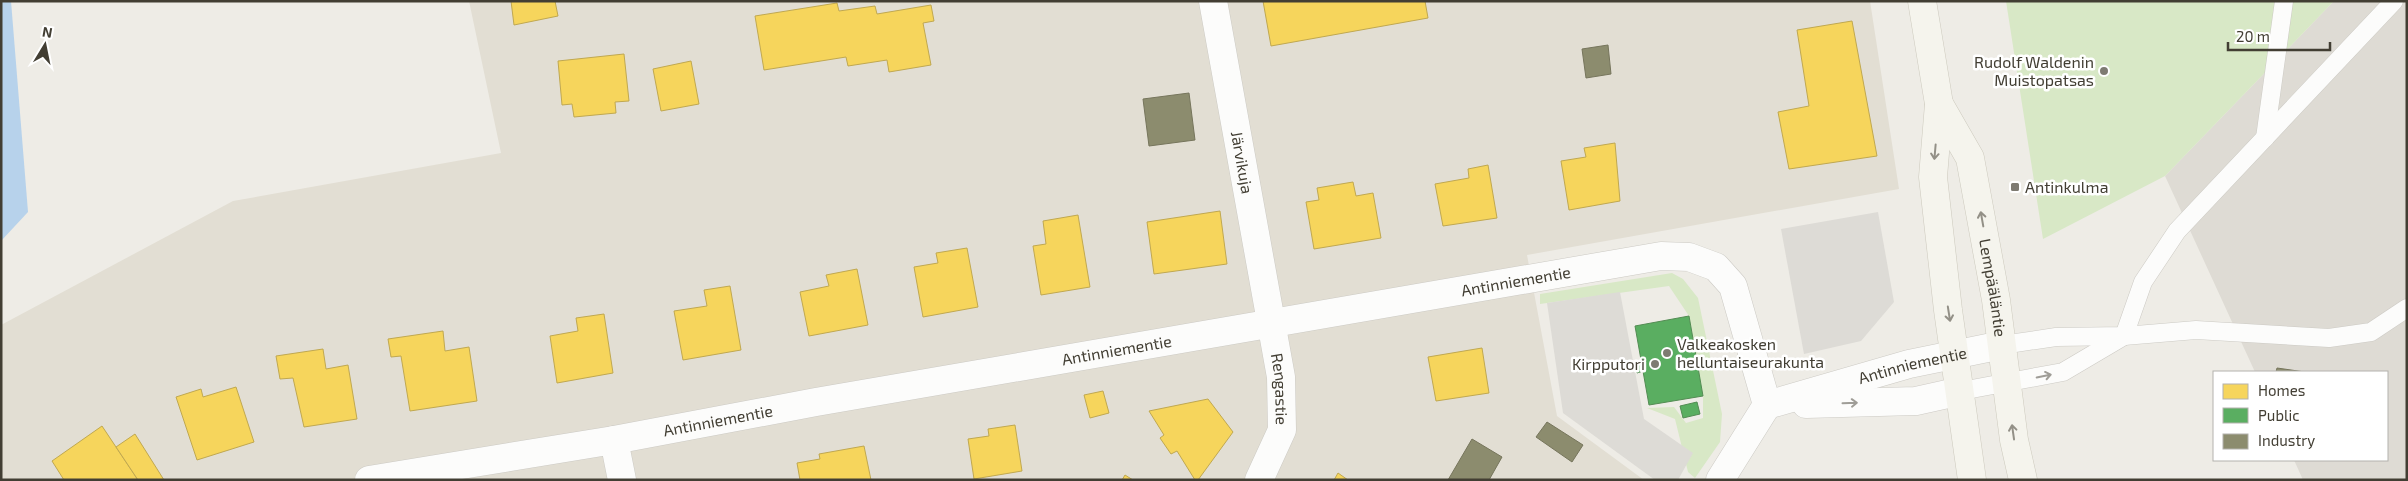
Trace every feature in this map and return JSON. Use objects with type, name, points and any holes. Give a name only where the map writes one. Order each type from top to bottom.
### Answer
[{"type":"main road","name":"Lempääläntie","points":[[1922,1],[1939,104],[1933,177],[1972,480]]},
{"type":"main road","name":"Lempääläntie","points":[[1939,104],[1970,158],[1996,300],[2014,440],[2022,480]]},
{"type":"street","name":"Järvikuja","points":[[1213,1],[1272,322]]},
{"type":"street","name":"Antinniementie","points":[[369,480],[614,440],[826,400],[1661,256],[1688,257],[1716,267],[1733,286],[1767,405]]},
{"type":"street","name":"Rengastie","points":[[1259,480],[1282,430],[1281,378],[1272,322]]},
{"type":"street","name":"Antinniementie","points":[[1767,405],[1910,364],[1955,353],[2002,345]]},
{"type":"street","name":"Antinniementie","points":[[1767,405],[1916,401],[1961,391]]},
{"type":"street","points":[[1720,480],[1767,405]]},
{"type":"street","points":[[614,440],[622,480]]},
{"type":"lane","points":[[2265,138],[2284,1]]},
{"type":"lane","points":[[1961,391],[2007,384],[2063,372],[2124,336],[2143,282],[2177,231],[2394,1]]},
{"type":"lane","points":[[2002,345],[2056,337],[2124,336],[2196,330],[2329,338],[2371,332],[2407,308]]},
{"type":"shaded area","points":[[469,1],[1870,1],[1899,189],[1527,255],[1557,416],[1644,480],[1,480],[1,325],[233,201],[501,153]]},
{"type":"shaded area","points":[[2334,1],[2407,1],[2407,480],[2303,480],[2294,461],[2388,461],[2388,371],[2255,371],[2165,176]]},
{"type":"shaded area","points":[[1878,212],[1894,302],[1861,341],[1804,354],[1781,229]]},
{"type":"shaded area","points":[[1620,292],[1644,419],[1693,453],[1678,480],[1655,480],[1563,413],[1547,303]]},
{"type":"green space","points":[[2006,1],[2334,1],[2165,176],[2043,239]]},
{"type":"green space","points":[[1672,273],[1683,279],[1698,298],[1722,414],[1720,442],[1695,478],[1688,472],[1675,419],[1647,408],[1674,407],[1686,423],[1703,418],[1703,396],[1689,316],[1669,286],[1540,304],[1540,294]]},
{"type":"water","points":[[1,1],[11,1],[28,212],[1,241]]},
{"type":"building: Homes","points":[[511,1],[555,1],[558,16],[514,25]]},
{"type":"building: Homes","points":[[1263,1],[1425,1],[1428,18],[1271,46]]},
{"type":"building: Homes","points":[[837,3],[839,11],[875,6],[877,14],[931,5],[934,21],[923,23],[931,65],[889,72],[887,60],[848,66],[846,57],[764,70],[755,16]]},
{"type":"building: Homes","points":[[1852,21],[1877,156],[1789,169],[1778,112],[1809,106],[1797,30]]},
{"type":"building: Homes","points":[[624,54],[629,101],[615,102],[616,113],[574,117],[572,104],[562,105],[558,61]]},
{"type":"building: Homes","points":[[691,61],[699,104],[661,111],[653,69]]},
{"type":"building: Homes","points":[[1615,143],[1620,201],[1569,210],[1561,161],[1586,157],[1584,148]]},
{"type":"building: Homes","points":[[1488,165],[1497,218],[1443,226],[1435,184],[1469,178],[1468,169]]},
{"type":"building: Homes","points":[[1353,182],[1356,196],[1373,193],[1381,238],[1314,249],[1306,202],[1319,200],[1317,188]]},
{"type":"building: Homes","points":[[1220,211],[1227,264],[1154,274],[1147,222]]},
{"type":"building: Homes","points":[[1078,215],[1090,287],[1041,295],[1033,246],[1046,244],[1043,221]]},
{"type":"building: Homes","points":[[967,248],[978,307],[923,317],[914,267],[938,263],[936,253]]},
{"type":"building: Homes","points":[[857,269],[868,325],[809,336],[800,292],[829,286],[826,275]]},
{"type":"building: Homes","points":[[730,286],[741,350],[683,360],[674,311],[707,306],[704,290]]},
{"type":"building: Homes","points":[[604,314],[613,373],[557,383],[550,336],[578,331],[576,318]]},
{"type":"building: Homes","points":[[443,331],[445,351],[469,347],[477,401],[410,411],[401,356],[391,357],[388,339]]},
{"type":"building: Homes","points":[[1482,348],[1489,393],[1436,401],[1428,357]]},
{"type":"building: Homes","points":[[323,349],[326,369],[348,365],[357,419],[304,427],[293,378],[280,379],[276,356]]},
{"type":"building: Homes","points":[[236,387],[254,442],[197,460],[176,397],[201,389],[203,397]]},
{"type":"building: Homes","points":[[1103,391],[1109,413],[1090,418],[1084,395]]},
{"type":"building: Homes","points":[[1208,399],[1233,432],[1198,480],[1195,480],[1177,451],[1171,454],[1160,438],[1164,435],[1149,411]]},
{"type":"building: Homes","points":[[1015,425],[1022,471],[974,479],[968,439],[989,436],[988,429]]},
{"type":"building: Homes","points":[[102,426],[138,480],[64,480],[52,461]]},
{"type":"building: Homes","points":[[135,434],[164,480],[138,480],[116,447]]},
{"type":"building: Homes","points":[[864,446],[871,480],[800,480],[797,463],[820,459],[819,454]]},
{"type":"building: Homes","points":[[1338,473],[1348,480],[1334,480]]},
{"type":"building: Homes","points":[[1125,475],[1133,480],[1122,480]]},
{"type":"building: Public","name":"Valkeakosken helluntaiseurakunta","points":[[1689,316],[1703,396],[1649,405],[1635,326]]},
{"type":"building: Public","points":[[1642,364],[1643,371],[1637,373],[1635,365]]},
{"type":"building: Public","points":[[1697,402],[1700,414],[1683,418],[1680,406]]},
{"type":"building: Industry","points":[[1608,45],[1611,74],[1586,78],[1582,49]]},
{"type":"building: Industry","points":[[1189,93],[1195,140],[1149,146],[1143,99]]},
{"type":"building: Industry","points":[[2277,368],[2298,371],[2276,371]]},
{"type":"building: Industry","points":[[1547,422],[1583,445],[1572,462],[1536,437]]},
{"type":"building: Industry","points":[[1472,439],[1502,457],[1489,480],[1448,480]]},
{"type":"place","name":"Rudolf Waldenin Muistopatsas","points":[[2104,71]]},
{"type":"place","name":"Antinkulma","points":[[2015,187]]},
{"type":"place","name":"Valkeakosken helluntaiseurakunta","points":[[1667,353]]},
{"type":"place","name":"Kirpputori","points":[[1655,364]]}]
